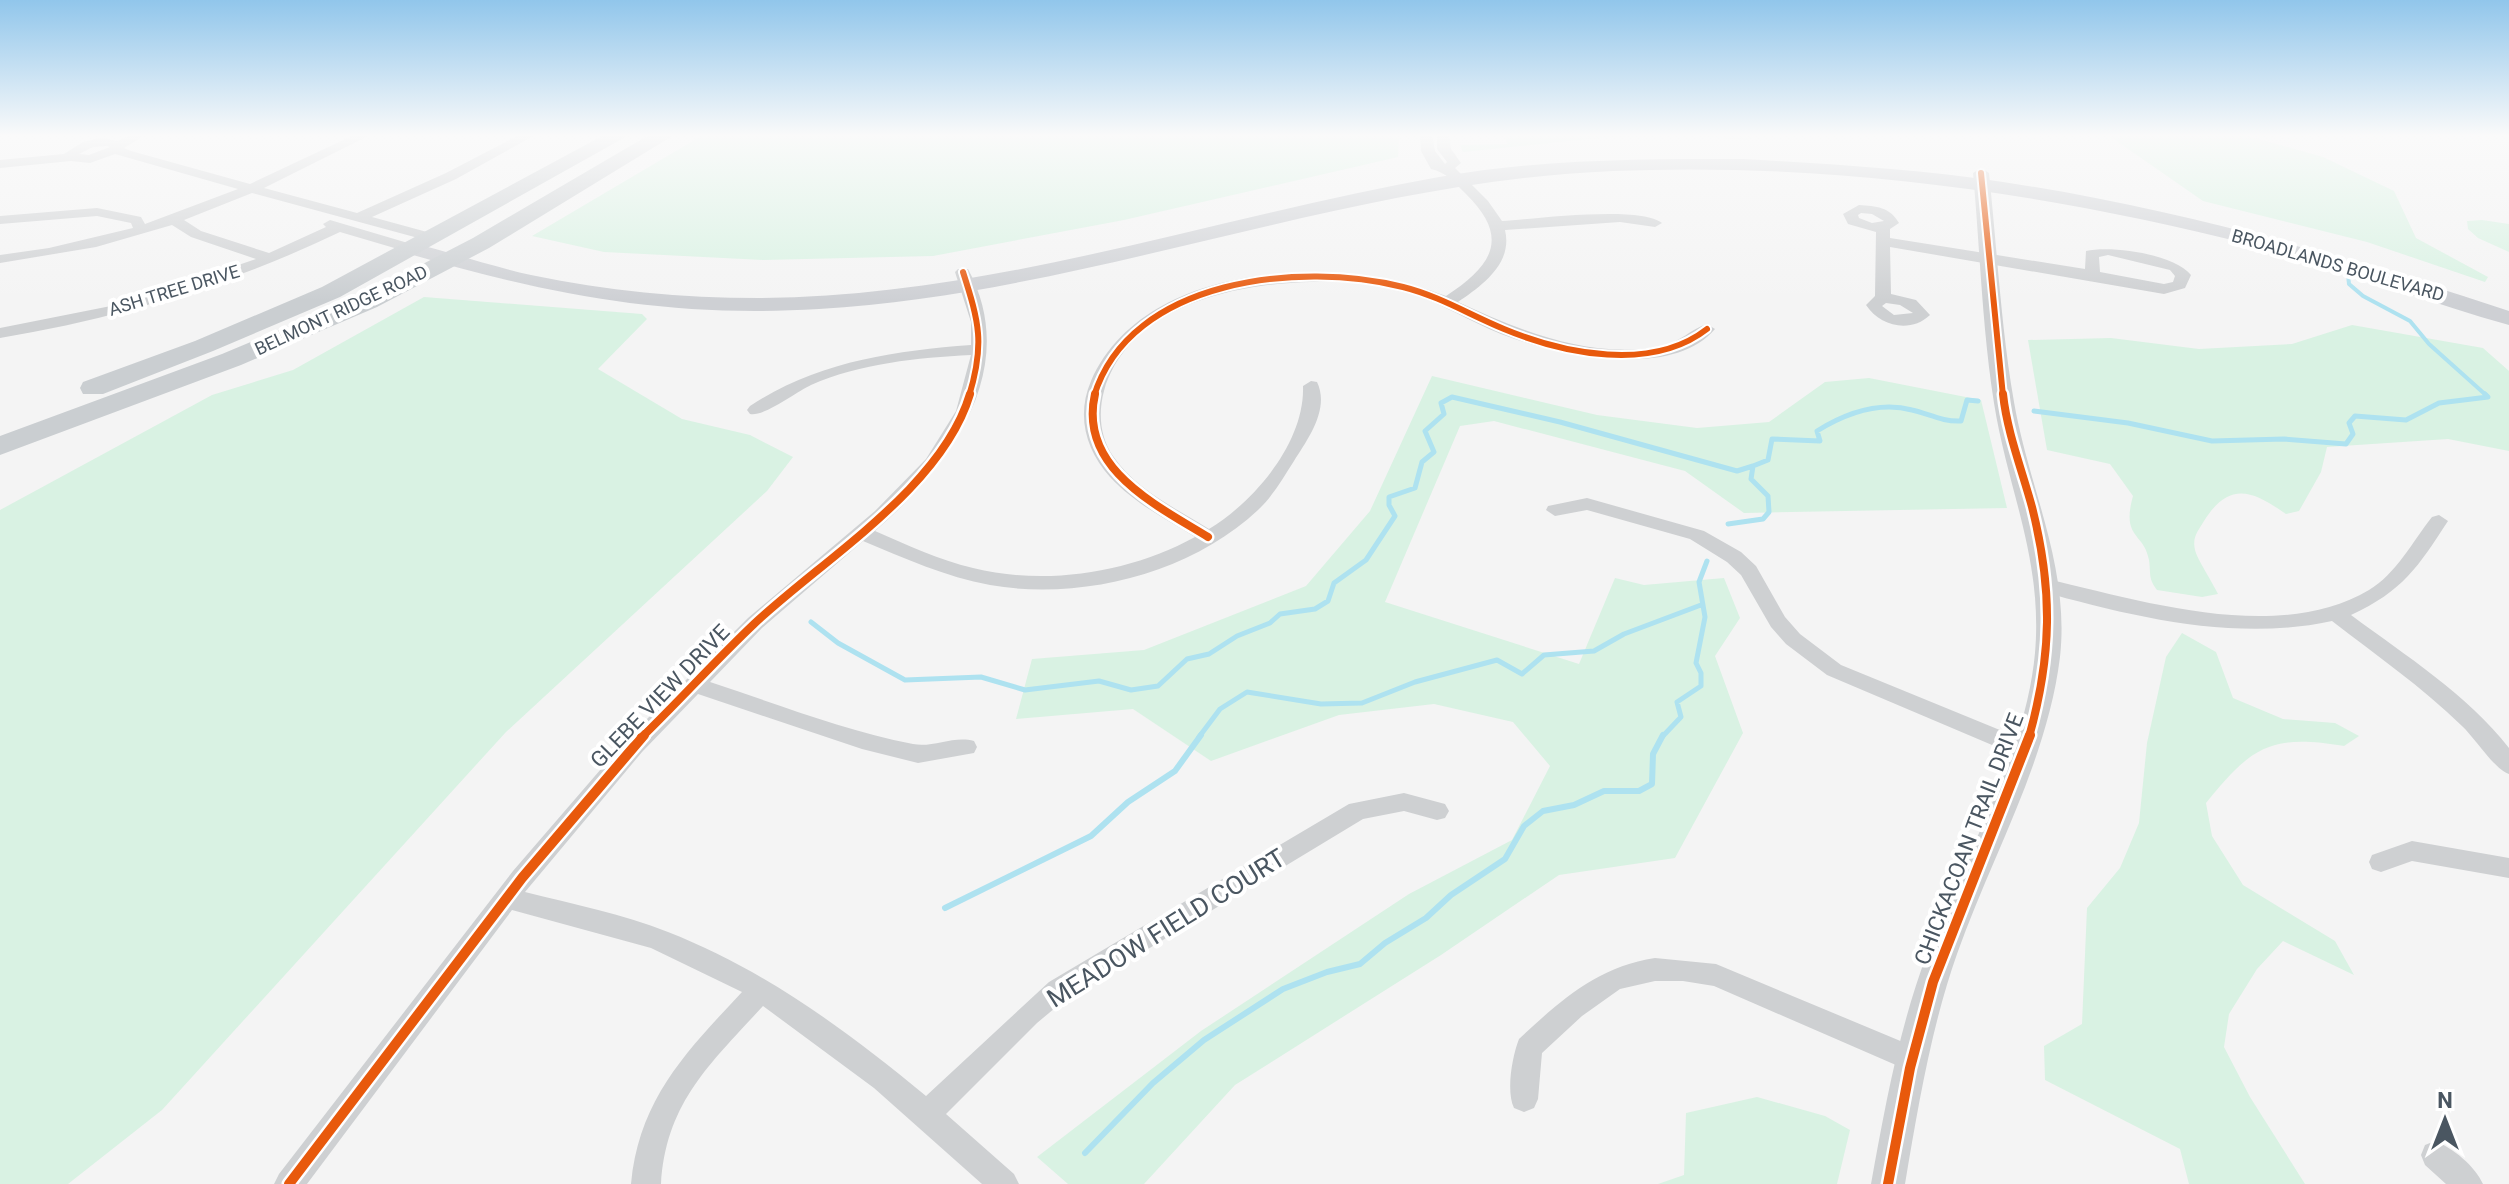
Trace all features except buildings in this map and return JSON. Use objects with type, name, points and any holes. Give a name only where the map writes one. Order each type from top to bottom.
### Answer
[{"type":"main road","name":"BELMONT RIDGE ROAD","points":[[0,423],[204,346],[331,292],[519,190]]},
{"type":"main road","name":"BELMONT RIDGE ROAD","points":[[0,446],[247,354],[369,301],[459,254],[569,190]]},
{"type":"main road","name":"BROADLANDS BOULEVARD","points":[[423,243],[567,288],[640,298],[717,303],[818,302],[965,278],[1371,190]]},
{"type":"main road","name":"BROADLANDS BOULEVARD","points":[[2036,190],[2215,229],[2316,255],[2509,318]]},
{"type":"main road","name":"BROADLANDS BOULEVARD","points":[[2073,190],[2119,196],[2348,253],[2509,306]]},
{"type":"main road","points":[[516,261],[502,254],[499,244],[505,233],[521,218]]},
{"type":"main road","name":"BROADLANDS BOULEVARD","points":[[459,254],[516,261],[612,280],[729,288],[965,278]]},
{"type":"street","points":[[212,190],[340,226],[423,243]]},
{"type":"street","points":[[0,259],[79,248],[142,231],[250,190]]},
{"type":"street","points":[[258,190],[360,217],[423,243]]},
{"type":"street","points":[[360,217],[414,190]]},
{"type":"street","points":[[1447,302],[1477,283],[1494,264],[1500,243],[1496,226],[1485,206],[1469,190]]},
{"type":"street","name":"CHICKACOAN TRAIL DRIVE","points":[[1888,1184],[1912,1059],[1941,957],[2026,750],[2041,694],[2047,647],[2047,586],[2038,529],[2004,402],[1983,190]]},
{"type":"street","points":[[0,220],[109,212],[136,220],[142,231]]},
{"type":"street","points":[[1496,226],[1620,218],[1655,223]]},
{"type":"street","points":[[174,220],[196,234],[271,259]]},
{"type":"street","name":"ASH TREE DRIVE","points":[[0,333],[110,310],[204,283],[271,259],[340,226]]},
{"type":"street","points":[[1883,298],[1884,235],[1990,259],[2172,290],[2180,285],[2183,275],[2167,265],[2100,251],[2091,254],[2093,275]]},
{"type":"street","name":"GLEBE VIEW DRIVE","points":[[289,1184],[507,898],[575,814],[692,684],[755,623],[909,489],[945,445],[971,394],[981,349],[979,322],[965,278]]},
{"type":"street","points":[[1208,537],[1129,484],[1109,464],[1095,438],[1091,409],[1094,393],[1113,354],[1132,332],[1159,313],[1195,297],[1237,286],[1293,278],[1382,282],[1447,302],[1516,334],[1590,351],[1642,353],[1680,349],[1697,341],[1707,329]]},
{"type":"street","points":[[756,410],[776,395],[848,368],[928,353],[981,349]]},
{"type":"street","points":[[861,533],[954,570],[993,579],[1038,583],[1125,572],[1208,537],[1249,508],[1277,474],[1313,412],[1311,386]]},
{"type":"street","points":[[1555,510],[1587,504],[1697,535],[1726,551],[1749,571],[1778,622],[1793,639],[1834,670],[2026,750]]},
{"type":"street","points":[[2047,586],[2211,619],[2281,621],[2334,612],[2376,594],[2392,581],[2439,521]]},
{"type":"street","points":[[2334,612],[2455,707],[2481,731],[2509,765]]},
{"type":"street","points":[[692,684],[862,741],[918,754],[966,747]]},
{"type":"street","name":"MEADOW FIELD COURT","points":[[926,1115],[1028,1015],[1058,990],[1331,826],[1357,811],[1381,803],[1404,802],[1437,811]]},
{"type":"street","points":[[2381,862],[2412,851],[2509,868]]},
{"type":"street","points":[[507,898],[602,921],[660,941],[762,989],[819,1025],[1004,1184]]},
{"type":"street","points":[[1524,1099],[1529,1048],[1588,992],[1630,973],[1659,969],[1716,975],[1912,1059]]},
{"type":"street","points":[[646,1184],[645,1164],[650,1137],[676,1085],[762,989]]},
{"type":"street","points":[[2435,1155],[2468,1184]]},
{"type":"green space","points":[[609,190],[1253,190],[1124,220],[933,256],[763,260],[604,252],[532,236]]},
{"type":"green space","points":[[2188,190],[2392,190],[2416,238],[2488,277],[2485,282],[2367,242],[2203,201]]},
{"type":"green space","points":[[2467,221],[2509,224],[2509,252],[2478,238],[2468,229]]},
{"type":"green space","points":[[424,297],[642,314],[647,319],[598,369],[682,419],[750,435],[793,457],[767,491],[506,732],[162,1110],[68,1184],[0,1184],[0,510],[212,395],[293,370]]},
{"type":"green space","points":[[2352,325],[2483,348],[2509,371],[2509,451],[2448,439],[2327,447],[2321,472],[2299,511],[2286,514],[2262,499],[2242,494],[2232,495],[2213,508],[2198,531],[2194,545],[2218,594],[2202,597],[2157,590],[2151,579],[2146,551],[2131,528],[2133,496],[2110,464],[2047,450],[2028,340],[2111,338],[2199,349],[2292,344]]},
{"type":"green space","points":[[1432,376],[1597,415],[1697,428],[1769,422],[1825,382],[1869,378],[1981,400],[2007,508],[1744,513],[1685,471],[1494,421],[1460,426],[1385,602],[1579,664],[1615,578],[1644,585],[1724,578],[1740,618],[1715,656],[1743,733],[1675,858],[1559,875],[1441,955],[1235,1085],[1144,1184],[1068,1184],[1037,1157],[1201,1031],[1409,894],[1512,840],[1550,766],[1513,722],[1434,704],[1339,715],[1211,761],[1133,709],[1016,719],[1032,659],[1144,650],[1306,586],[1370,511]]},
{"type":"green space","points":[[2182,633],[2216,652],[2233,698],[2283,719],[2335,723],[2359,736],[2344,746],[2298,742],[2265,749],[2237,768],[2206,803],[2212,836],[2243,885],[2335,941],[2354,975],[2283,941],[2257,969],[2229,1014],[2224,1047],[2250,1097],[2305,1184],[2189,1184],[2180,1149],[2045,1080],[2044,1046],[2082,1024],[2087,908],[2120,868],[2139,823],[2147,743],[2166,657]]},
{"type":"green space","points":[[1757,1097],[1825,1116],[1850,1130],[1837,1184],[1658,1184],[1684,1175],[1686,1113]]},
{"type":"waterway","points":[[2348,275],[2349,284],[2363,296],[2410,321],[2429,344],[2487,396]]},
{"type":"waterway","points":[[2034,411],[2128,423],[2212,441],[2284,439],[2346,444],[2353,434],[2349,423],[2355,416],[2406,420],[2439,403],[2487,396]]},
{"type":"waterway","points":[[811,622],[838,643],[905,680],[981,677],[1025,690],[1099,681],[1131,690],[1158,686],[1187,659],[1209,654],[1237,636],[1270,623],[1280,614],[1315,609],[1328,601],[1334,583],[1366,560],[1395,516],[1389,505],[1389,497],[1415,488],[1422,462],[1434,452],[1425,431],[1444,414],[1441,403],[1452,397],[1560,422],[1737,471],[1753,466]]},
{"type":"waterway","points":[[1753,466],[1768,460],[1772,439],[1820,441],[1817,431],[1863,410],[1899,408],[1961,421],[1967,400],[1978,401]]},
{"type":"waterway","points":[[1728,524],[1763,519],[1769,512],[1768,496],[1751,479],[1753,466]]},
{"type":"waterway","points":[[1662,737],[1681,717],[1677,702],[1701,686],[1701,673],[1696,663],[1705,617],[1699,582],[1707,561]]},
{"type":"waterway","points":[[1199,737],[1220,709],[1247,692],[1321,704],[1362,703],[1415,682],[1497,660],[1522,674],[1544,655],[1594,651],[1624,634],[1701,605]]},
{"type":"waterway","points":[[945,908],[1091,836],[1128,802],[1175,771],[1201,735]]},
{"type":"waterway","points":[[1085,1153],[1153,1083],[1204,1040],[1283,989],[1327,972],[1360,964],[1385,943],[1426,918],[1451,895],[1505,859],[1524,826],[1543,811],[1574,805],[1604,791],[1639,791],[1652,784],[1653,754],[1663,735]]},
{"type":"cycle path","points":[[1888,1184],[1924,1010],[1942,954],[2028,743],[2040,699],[2047,655],[2047,582],[2038,530],[2004,402],[1983,190]]},
{"type":"cycle path","points":[[289,1184],[522,878],[634,746],[755,623],[882,515],[933,462],[965,411],[979,364],[979,322],[963,272]]},
{"type":"cycle path","points":[[1208,537],[1153,503],[1117,473],[1101,451],[1092,419],[1097,386],[1119,349],[1140,328],[1190,298],[1218,289],[1278,279],[1323,277],[1363,280],[1430,295],[1504,329],[1537,340],[1616,354],[1668,350],[1690,342],[1707,329]]}]
